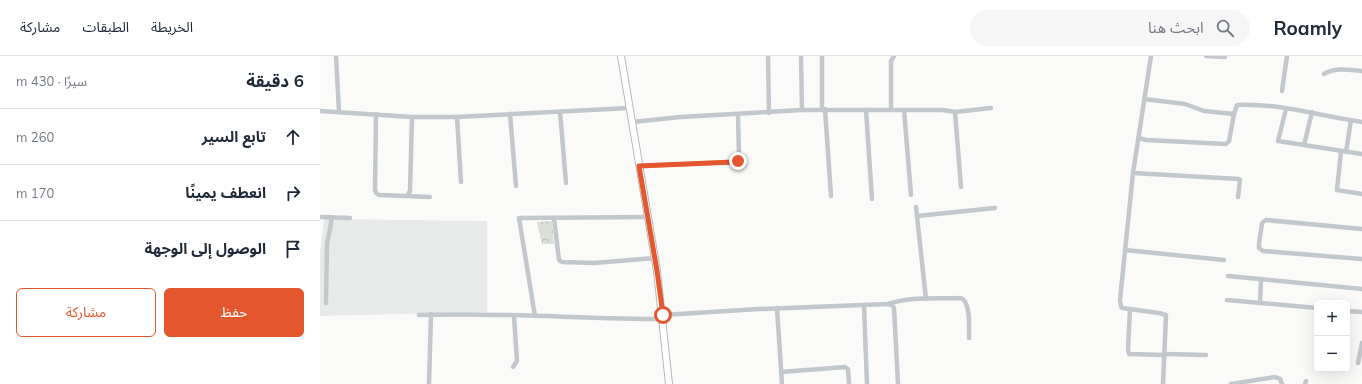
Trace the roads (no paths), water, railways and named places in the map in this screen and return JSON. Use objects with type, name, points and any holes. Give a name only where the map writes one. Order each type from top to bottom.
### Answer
[{"type":"main road","points":[[621,56],[655,258],[663,317],[669,384]]},
{"type":"street","points":[[336,56],[339,112]]},
{"type":"street","points":[[768,56],[769,113]]},
{"type":"street","points":[[801,56],[802,110]]},
{"type":"street","points":[[822,56],[824,110],[831,196]]},
{"type":"street","points":[[891,109],[891,61],[894,56]]},
{"type":"street","points":[[1151,56],[1133,173],[1120,300],[1121,307],[1166,315],[1163,384]]},
{"type":"street","points":[[1206,56],[1225,57]]},
{"type":"street","points":[[1282,91],[1287,56]]},
{"type":"street","points":[[1324,74],[1338,69],[1362,71]]},
{"type":"street","points":[[1144,99],[1185,104],[1204,111],[1234,114]]},
{"type":"street","points":[[1139,138],[1146,140],[1226,144],[1229,141],[1236,106],[1239,105],[1263,105],[1286,108],[1362,122]]},
{"type":"street","points":[[320,111],[412,117],[457,117],[629,108]]},
{"type":"street","points":[[632,122],[681,117],[738,115],[802,110],[891,109],[943,110],[955,112],[992,108]]},
{"type":"street","points":[[1286,108],[1278,141],[1362,154]]},
{"type":"street","points":[[866,110],[872,199]]},
{"type":"street","points":[[904,110],[911,194]]},
{"type":"street","points":[[560,112],[566,183]]},
{"type":"street","points":[[955,112],[961,188]]},
{"type":"street","points":[[1304,145],[1312,112]]},
{"type":"street","points":[[376,114],[376,193],[379,195],[430,197]]},
{"type":"street","points":[[510,114],[516,186]]},
{"type":"street","points":[[639,166],[738,161],[738,115]]},
{"type":"street","points":[[407,196],[410,191],[412,117]]},
{"type":"street","points":[[457,117],[461,182]]},
{"type":"street","points":[[1351,120],[1337,190],[1362,194]]},
{"type":"street","points":[[1133,173],[1239,179],[1238,197]]},
{"type":"street","points":[[916,207],[926,299]]},
{"type":"street","points":[[917,216],[995,208]]},
{"type":"street","points":[[320,217],[350,218]]},
{"type":"street","points":[[326,303],[327,244],[328,235],[332,224],[331,217]]},
{"type":"street","points":[[535,316],[519,218],[648,217]]},
{"type":"street","points":[[554,218],[559,260],[562,262],[594,264],[655,258]]},
{"type":"street","points":[[1362,229],[1266,220],[1262,224],[1259,243],[1259,248],[1263,251],[1362,259]]},
{"type":"street","points":[[1125,250],[1224,260]]},
{"type":"street","points":[[1228,276],[1362,289]]},
{"type":"street","points":[[1260,303],[1261,279]]},
{"type":"street","points":[[419,314],[621,319],[777,308],[864,306],[888,304],[900,301],[960,298],[964,299],[967,304],[969,338]]},
{"type":"street","points":[[1227,300],[1314,308]]},
{"type":"street","points":[[888,304],[892,305],[894,308],[898,384]]},
{"type":"street","points":[[864,306],[867,384]]},
{"type":"street","points":[[777,308],[782,384]]},
{"type":"street","points":[[1130,309],[1129,354],[1206,355]]},
{"type":"street","points":[[1350,311],[1362,312]]},
{"type":"street","points":[[429,384],[431,314]]},
{"type":"street","points":[[513,367],[517,363],[514,316]]},
{"type":"street","points":[[1360,360],[1362,343]]},
{"type":"street","points":[[781,372],[845,367],[848,369],[849,384]]},
{"type":"street","points":[[1231,384],[1247,383],[1276,377],[1280,379],[1282,384]]}]
